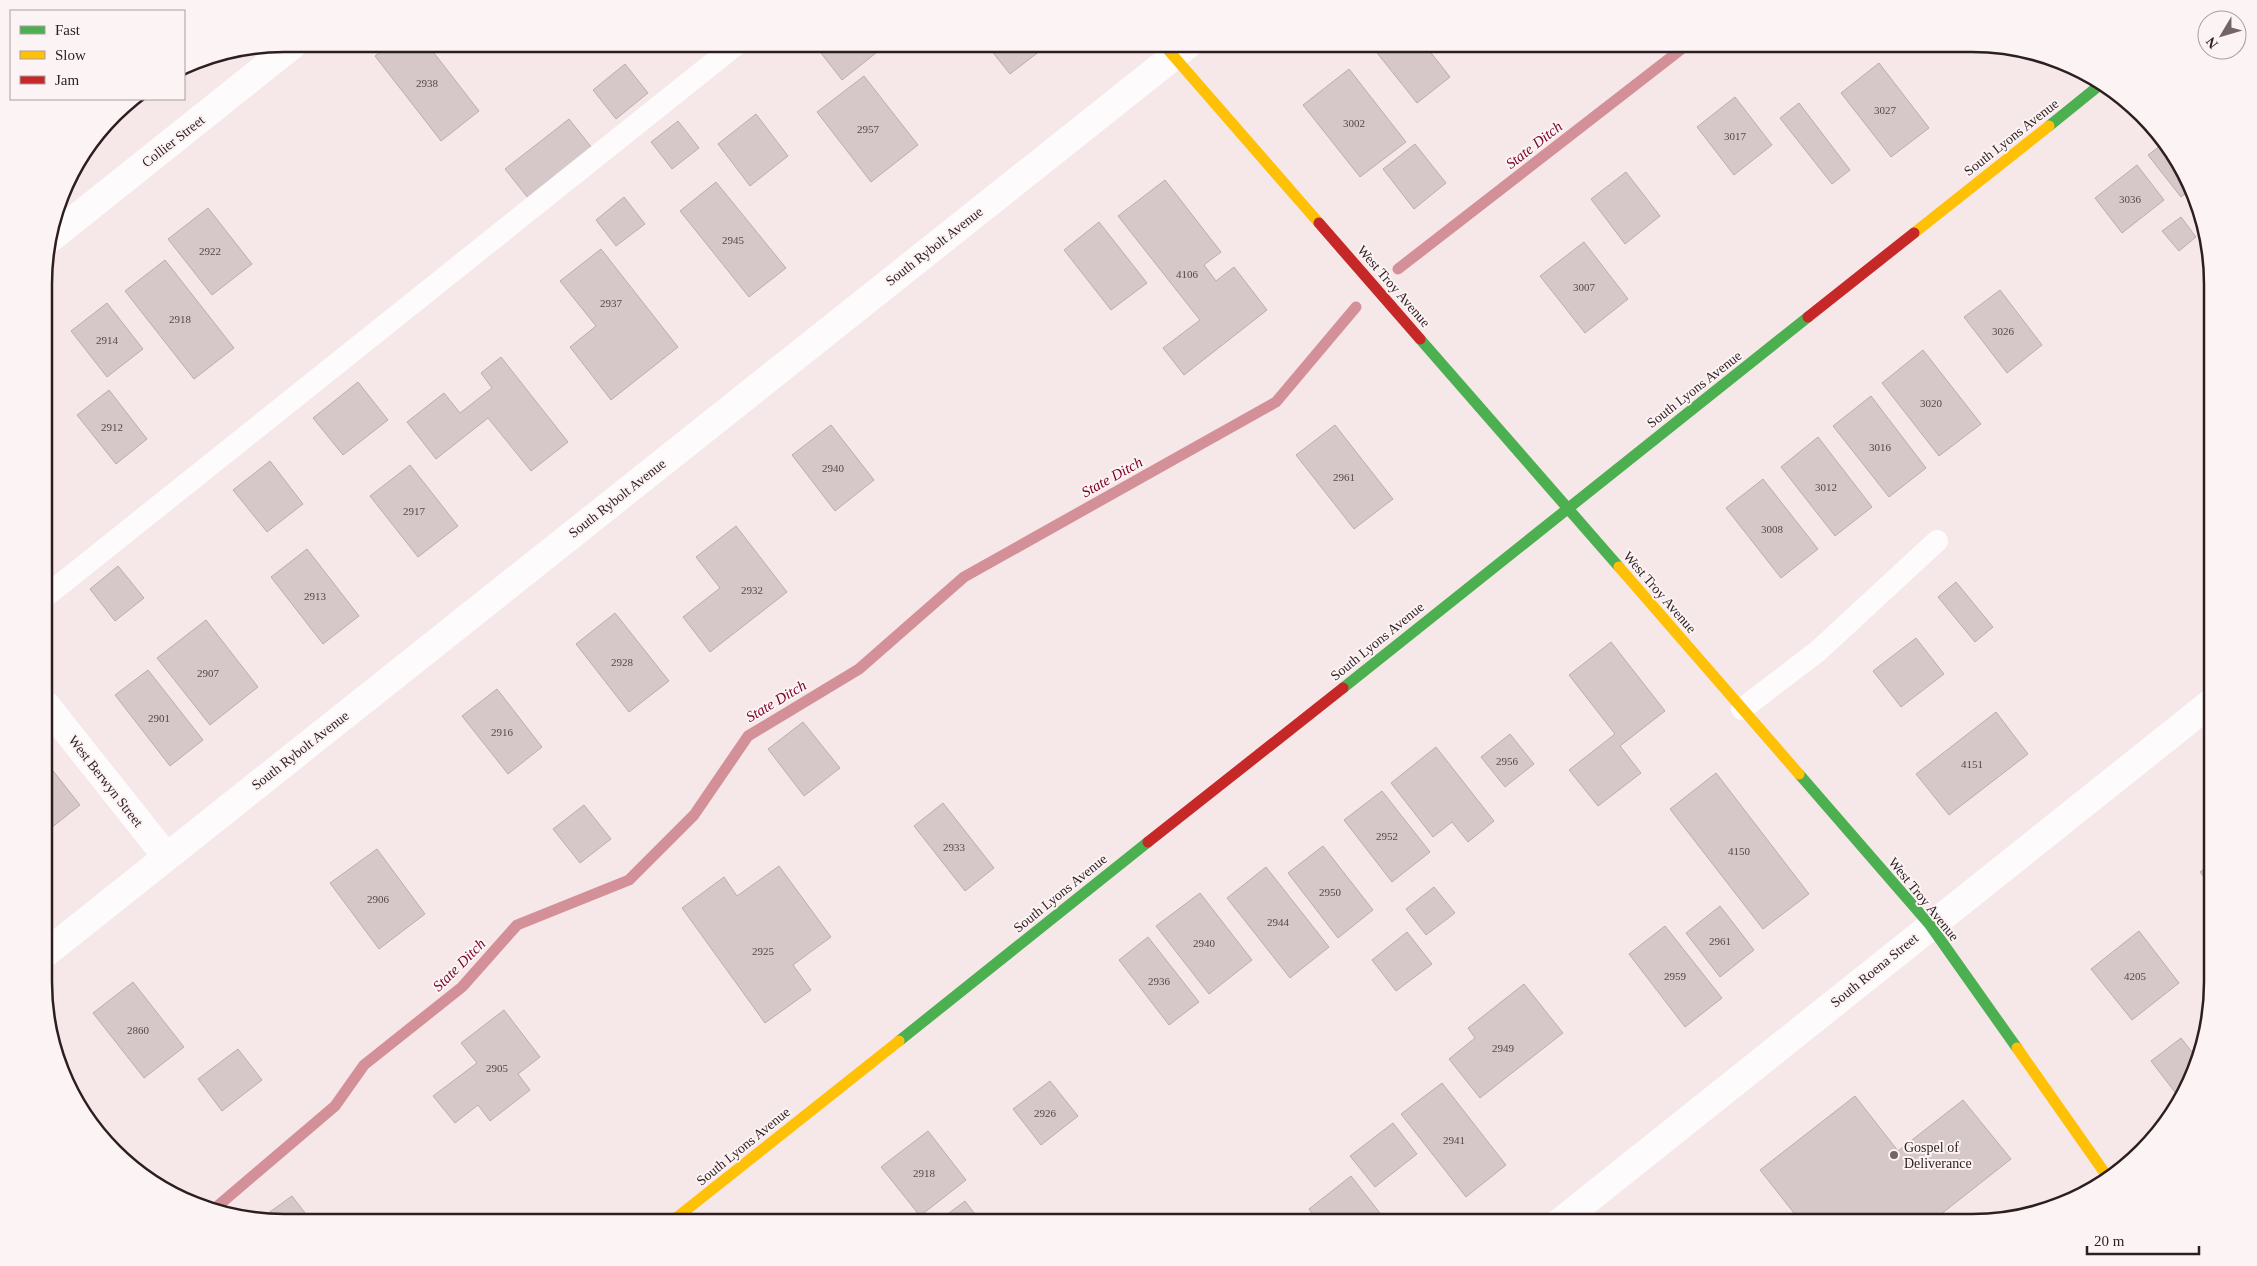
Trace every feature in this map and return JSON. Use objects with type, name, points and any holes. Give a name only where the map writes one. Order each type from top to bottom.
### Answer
[{"type":"street","name":"Collier Street","points":[[58,232],[284,52]]},
{"type":"street","name":"South Rybolt Avenue","points":[[52,948],[1171,52]]},
{"type":"street","name":"West Troy Avenue","points":[[1179,52],[1568,508],[1930,925],[2109,1169]]},
{"type":"street","name":"South Lyons Avenue","points":[[681,1214],[2095,89]]},
{"type":"street","name":"South Roena Street","points":[[1570,1214],[2204,708]]},
{"type":"street","name":"West Berwyn Street","points":[[52,713],[166,856]]},
{"type":"lane","points":[[52,591],[727,52]]},
{"type":"lane","points":[[1742,709],[1818,651],[1937,540]]},
{"type":"building","points":[[380,52],[433,52],[479,111],[441,141],[375,56]]},
{"type":"building","points":[[820,52],[877,52],[842,80]]},
{"type":"building","points":[[992,52],[1039,52],[1010,74]]},
{"type":"building","points":[[1376,52],[1430,52],[1450,77],[1417,103]]},
{"type":"building","points":[[1879,63],[1929,128],[1891,157],[1841,93]]},
{"type":"building","points":[[625,64],[648,93],[616,119],[593,90]]},
{"type":"building","points":[[1349,69],[1406,142],[1360,177],[1303,105]]},
{"type":"building","points":[[864,76],[918,145],[871,182],[817,112]]},
{"type":"building","points":[[1735,97],[1772,145],[1734,175],[1697,127]]},
{"type":"building","points":[[1799,103],[1850,170],[1832,184],[1780,118]]},
{"type":"building","points":[[756,114],[788,156],[750,186],[718,144]]},
{"type":"building","points":[[569,119],[592,148],[528,198],[505,169]]},
{"type":"building","points":[[678,121],[699,148],[672,169],[651,142]]},
{"type":"building","points":[[1415,144],[1446,183],[1414,209],[1383,169]]},
{"type":"building","points":[[2159,147],[2186,193],[2181,197],[2148,155]]},
{"type":"building","points":[[2137,165],[2164,200],[2122,233],[2095,198]]},
{"type":"building","points":[[1626,172],[1660,216],[1625,244],[1591,199]]},
{"type":"building","points":[[1165,180],[1221,252],[1204,265],[1216,281],[1234,267],[1267,310],[1184,375],[1163,348],[1200,320],[1118,216]]},
{"type":"building","points":[[716,182],[786,268],[749,297],[680,211]]},
{"type":"building","points":[[624,197],[645,224],[616,246],[596,220]]},
{"type":"building","points":[[208,208],[252,264],[212,295],[168,239]]},
{"type":"building","points":[[2181,217],[2196,237],[2179,251],[2162,231]]},
{"type":"building","points":[[1099,222],[1147,283],[1111,310],[1064,250]]},
{"type":"building","points":[[1584,242],[1628,299],[1585,333],[1540,276]]},
{"type":"building","points":[[601,249],[678,347],[611,400],[570,347],[596,326],[560,281]]},
{"type":"building","points":[[165,260],[234,348],[194,379],[125,291]]},
{"type":"building","points":[[2000,290],[2042,345],[2007,373],[1964,317]]},
{"type":"building","points":[[107,303],[143,349],[107,377],[71,331]]},
{"type":"building","points":[[1923,350],[1981,424],[1939,456],[1882,383]]},
{"type":"building","points":[[501,357],[568,442],[531,471],[488,418],[436,459],[407,422],[444,393],[460,413],[492,388],[481,373]]},
{"type":"building","points":[[358,382],[388,420],[343,455],[313,418]]},
{"type":"building","points":[[109,390],[147,439],[116,464],[77,415]]},
{"type":"building","points":[[1871,396],[1926,468],[1889,497],[1833,426]]},
{"type":"building","points":[[831,425],[874,480],[835,511],[792,455]]},
{"type":"building","points":[[1335,425],[1393,499],[1354,529],[1296,455]]},
{"type":"building","points":[[1818,437],[1872,507],[1835,536],[1781,467]]},
{"type":"building","points":[[270,461],[303,504],[267,532],[233,490]]},
{"type":"building","points":[[410,465],[458,526],[418,557],[370,496]]},
{"type":"building","points":[[1763,479],[1818,549],[1781,578],[1726,508]]},
{"type":"building","points":[[736,526],[787,592],[710,652],[683,617],[720,588],[696,557]]},
{"type":"building","points":[[307,549],[359,616],[323,644],[271,577]]},
{"type":"building","points":[[118,566],[144,598],[115,621],[90,589]]},
{"type":"building","points":[[1956,582],[1993,627],[1975,642],[1938,597]]},
{"type":"building","points":[[615,613],[669,681],[629,712],[576,644]]},
{"type":"building","points":[[206,620],[258,687],[210,725],[157,658]]},
{"type":"building","points":[[1916,638],[1944,674],[1901,707],[1873,671]]},
{"type":"building","points":[[1611,642],[1665,711],[1620,746],[1641,773],[1598,806],[1569,770],[1615,734],[1569,675]]},
{"type":"building","points":[[148,670],[203,740],[170,766],[115,695]]},
{"type":"building","points":[[497,689],[542,747],[508,774],[462,716]]},
{"type":"building","points":[[1996,712],[2028,754],[1949,815],[1916,774]]},
{"type":"building","points":[[803,722],[840,768],[804,796],[768,749]]},
{"type":"building","points":[[1510,734],[1534,764],[1505,787],[1481,757]]},
{"type":"building","points":[[1436,747],[1494,821],[1468,842],[1452,822],[1433,837],[1391,783]]},
{"type":"building","points":[[52,770],[80,805],[52,827]]},
{"type":"building","points":[[1716,773],[1809,894],[1763,929],[1670,809]]},
{"type":"building","points":[[1382,791],[1430,852],[1392,882],[1344,820]]},
{"type":"building","points":[[943,803],[994,868],[965,891],[914,826]]},
{"type":"building","points":[[584,805],[611,839],[580,863],[553,829]]},
{"type":"building","points":[[1323,846],[1373,910],[1338,938],[1288,873]]},
{"type":"building","points":[[377,849],[425,914],[379,949],[330,883]]},
{"type":"building","points":[[779,866],[831,937],[793,965],[811,990],[765,1023],[682,908],[724,877],[737,896]]},
{"type":"building","points":[[1266,867],[1329,947],[1290,978],[1227,898]]},
{"type":"building","points":[[2204,869],[2204,877],[2200,872]]},
{"type":"building","points":[[1434,887],[1455,913],[1426,935],[1406,909]]},
{"type":"building","points":[[1200,893],[1252,960],[1209,994],[1156,926]]},
{"type":"building","points":[[1720,906],[1754,950],[1720,977],[1686,933]]},
{"type":"building","points":[[1665,926],[1722,998],[1685,1027],[1629,954]]},
{"type":"building","points":[[2139,931],[2179,983],[2132,1020],[2091,969]]},
{"type":"building","points":[[1407,932],[1432,964],[1396,991],[1372,960]]},
{"type":"building","points":[[1148,937],[1199,1002],[1169,1025],[1119,960]]},
{"type":"building","points":[[133,982],[184,1047],[144,1078],[93,1013]]},
{"type":"building","points":[[1524,984],[1563,1033],[1480,1098],[1449,1059],[1475,1038],[1468,1028]]},
{"type":"building","points":[[504,1010],[540,1057],[518,1074],[530,1090],[490,1121],[478,1105],[455,1123],[433,1096],[477,1063],[461,1043]]},
{"type":"building","points":[[2181,1038],[2193,1053],[2176,1093],[2151,1061]]},
{"type":"building","points":[[238,1049],[262,1080],[222,1111],[198,1079]]},
{"type":"building","points":[[1050,1081],[1078,1116],[1041,1145],[1013,1109]]},
{"type":"building","points":[[1442,1083],[1506,1165],[1466,1197],[1401,1114]]},
{"type":"building","name":"Gospel of Deliverance","points":[[1855,1096],[1898,1151],[1963,1100],[2011,1159],[1941,1214],[1795,1214],[1760,1170]]},
{"type":"building","points":[[1393,1123],[1417,1154],[1375,1187],[1350,1156]]},
{"type":"building","points":[[928,1131],[966,1180],[923,1214],[918,1214],[881,1167]]},
{"type":"building","points":[[1351,1176],[1381,1214],[1312,1214],[1309,1209]]},
{"type":"building","points":[[292,1196],[306,1214],[285,1214],[268,1213]]},
{"type":"building","points":[[965,1201],[975,1214],[948,1214]]},
{"type":"waterway","name":"State Ditch","points":[[1398,269],[1678,52]]},
{"type":"waterway","name":"State Ditch","points":[[220,1204],[335,1106],[364,1065],[462,987],[517,925],[629,880],[694,815],[748,736],[859,669],[964,577],[1276,402],[1356,307]]},
{"type":"traffic: fast","points":[[2049,126],[2095,89]]},
{"type":"traffic: fast","points":[[1343,688],[1808,317]]},
{"type":"traffic: fast","points":[[1420,339],[1619,567]]},
{"type":"traffic: fast","points":[[1799,774],[1930,925],[2017,1048]]},
{"type":"traffic: fast","points":[[899,1041],[1148,842]]},
{"type":"traffic: slow","points":[[1170,52],[1319,223]]},
{"type":"traffic: slow","points":[[1914,233],[2049,126]]},
{"type":"traffic: slow","points":[[1619,567],[1799,774]]},
{"type":"traffic: slow","points":[[681,1214],[899,1041]]},
{"type":"traffic: slow","points":[[2017,1048],[2104,1172]]},
{"type":"traffic: jam","points":[[1319,223],[1420,339]]},
{"type":"traffic: jam","points":[[1808,317],[1914,233]]},
{"type":"traffic: jam","points":[[1148,842],[1343,688]]},
{"type":"place","name":"Gospel of Deliverance","points":[[1894,1155]]}]
